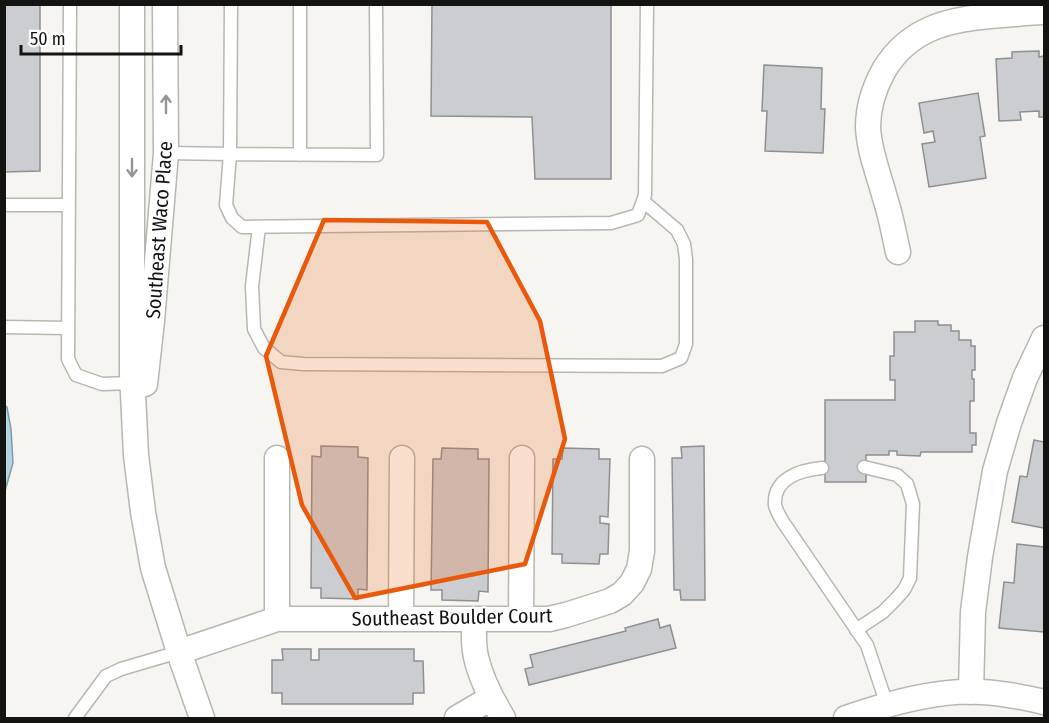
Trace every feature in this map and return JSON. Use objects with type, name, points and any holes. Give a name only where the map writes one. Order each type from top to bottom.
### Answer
[{"type":"street","name":"Southeast Waco Place","points":[[132,4],[132,383],[136,455],[153,568],[202,718]]},
{"type":"street","name":"Southeast Waco Place","points":[[136,455],[152,321],[166,153],[165,4]]},
{"type":"street","points":[[898,252],[887,202],[871,150],[868,127],[871,104],[878,81],[890,61],[904,45],[923,32],[943,23],[980,16],[1044,12]]},
{"type":"street","points":[[971,692],[973,612],[995,471],[1025,378],[1044,338]]},
{"type":"street","points":[[277,458],[277,619]]},
{"type":"street","points":[[401,619],[402,458]]},
{"type":"street","points":[[521,619],[522,458]]},
{"type":"street","name":"Southeast Boulder Court","points":[[179,652],[277,619],[549,619],[610,601],[622,594],[632,583],[639,569],[642,551],[642,459]]},
{"type":"street","points":[[474,619],[476,658],[491,698],[503,718]]},
{"type":"street","points":[[846,718],[876,707],[918,698],[980,691],[1017,695],[1044,702]]},
{"type":"street","points":[[457,718],[491,698]]},
{"type":"lane","points":[[70,4],[68,359],[76,375],[102,384],[132,383]]},
{"type":"lane","points":[[231,4],[230,154],[226,205],[232,218],[242,227],[611,223],[638,215],[645,195],[647,4]]},
{"type":"lane","points":[[300,4],[300,155]]},
{"type":"lane","points":[[166,153],[377,155],[376,4]]},
{"type":"lane","points":[[259,227],[252,286],[254,329],[264,348],[281,362],[662,366],[681,358],[687,344],[686,259],[684,244],[677,230],[643,201]]},
{"type":"lane","points":[[4,205],[69,205]]},
{"type":"lane","points":[[4,327],[68,328]]},
{"type":"lane","points":[[822,468],[809,469],[790,476],[778,489],[775,506],[783,522],[867,645],[887,705]]},
{"type":"lane","points":[[856,630],[883,612],[904,590],[910,578],[913,504],[907,484],[897,475],[864,468]]},
{"type":"lane","points":[[75,718],[106,676],[121,669],[179,652]]},
{"type":"highlighted area","points":[[324,220],[487,222],[540,321],[565,439],[525,564],[355,598],[302,505],[266,356]]},
{"type":"water","points":[[5,406],[11,429],[13,463],[5,491]]},
{"type":"building","points":[[4,4],[40,4],[40,171],[4,172]]},
{"type":"building","points":[[432,4],[611,4],[611,179],[535,179],[532,117],[431,116]]},
{"type":"building","points":[[1039,51],[1039,57],[1044,56],[1044,117],[1039,117],[1039,111],[1020,112],[1021,120],[999,121],[996,59],[1012,58],[1012,52]]},
{"type":"building","points":[[764,65],[822,68],[821,109],[825,109],[823,153],[765,151],[767,111],[762,111]]},
{"type":"building","points":[[978,93],[985,136],[980,137],[986,178],[929,187],[922,144],[935,142],[933,131],[924,133],[919,103]]},
{"type":"building","points":[[915,321],[938,321],[938,325],[951,325],[951,331],[959,331],[959,340],[971,340],[971,346],[975,346],[975,370],[972,370],[974,401],[970,401],[970,433],[976,433],[976,445],[972,445],[972,452],[921,452],[920,456],[897,455],[897,451],[889,451],[889,455],[866,455],[866,482],[825,482],[825,400],[895,400],[895,380],[890,380],[890,356],[894,356],[894,332],[915,332]]},
{"type":"building","points":[[1034,440],[1044,442],[1044,528],[1012,522],[1020,476],[1027,477]]},
{"type":"building","points":[[321,446],[358,447],[358,457],[368,458],[367,590],[358,589],[358,599],[321,598],[321,588],[311,588],[312,456],[321,457]]},
{"type":"building","points":[[704,446],[705,600],[681,600],[680,590],[674,590],[672,458],[682,458],[681,447]]},
{"type":"building","points":[[442,448],[478,449],[478,459],[489,459],[488,592],[479,591],[478,601],[442,600],[442,590],[431,590],[433,459],[441,459]]},
{"type":"building","points":[[563,448],[599,449],[599,459],[610,459],[608,517],[600,516],[600,523],[609,524],[608,554],[600,554],[599,564],[562,563],[562,554],[552,554],[553,459],[562,459]]},
{"type":"building","points":[[1017,544],[1044,547],[1044,632],[999,628],[1004,582],[1014,583]]},
{"type":"building","points":[[658,619],[660,628],[670,625],[676,648],[529,685],[525,669],[533,667],[530,655],[626,631],[625,628]]},
{"type":"building","points":[[282,649],[311,649],[311,660],[319,660],[319,649],[414,649],[414,661],[423,661],[424,693],[413,693],[413,704],[282,704],[282,693],[272,693],[272,660],[283,660]]}]
